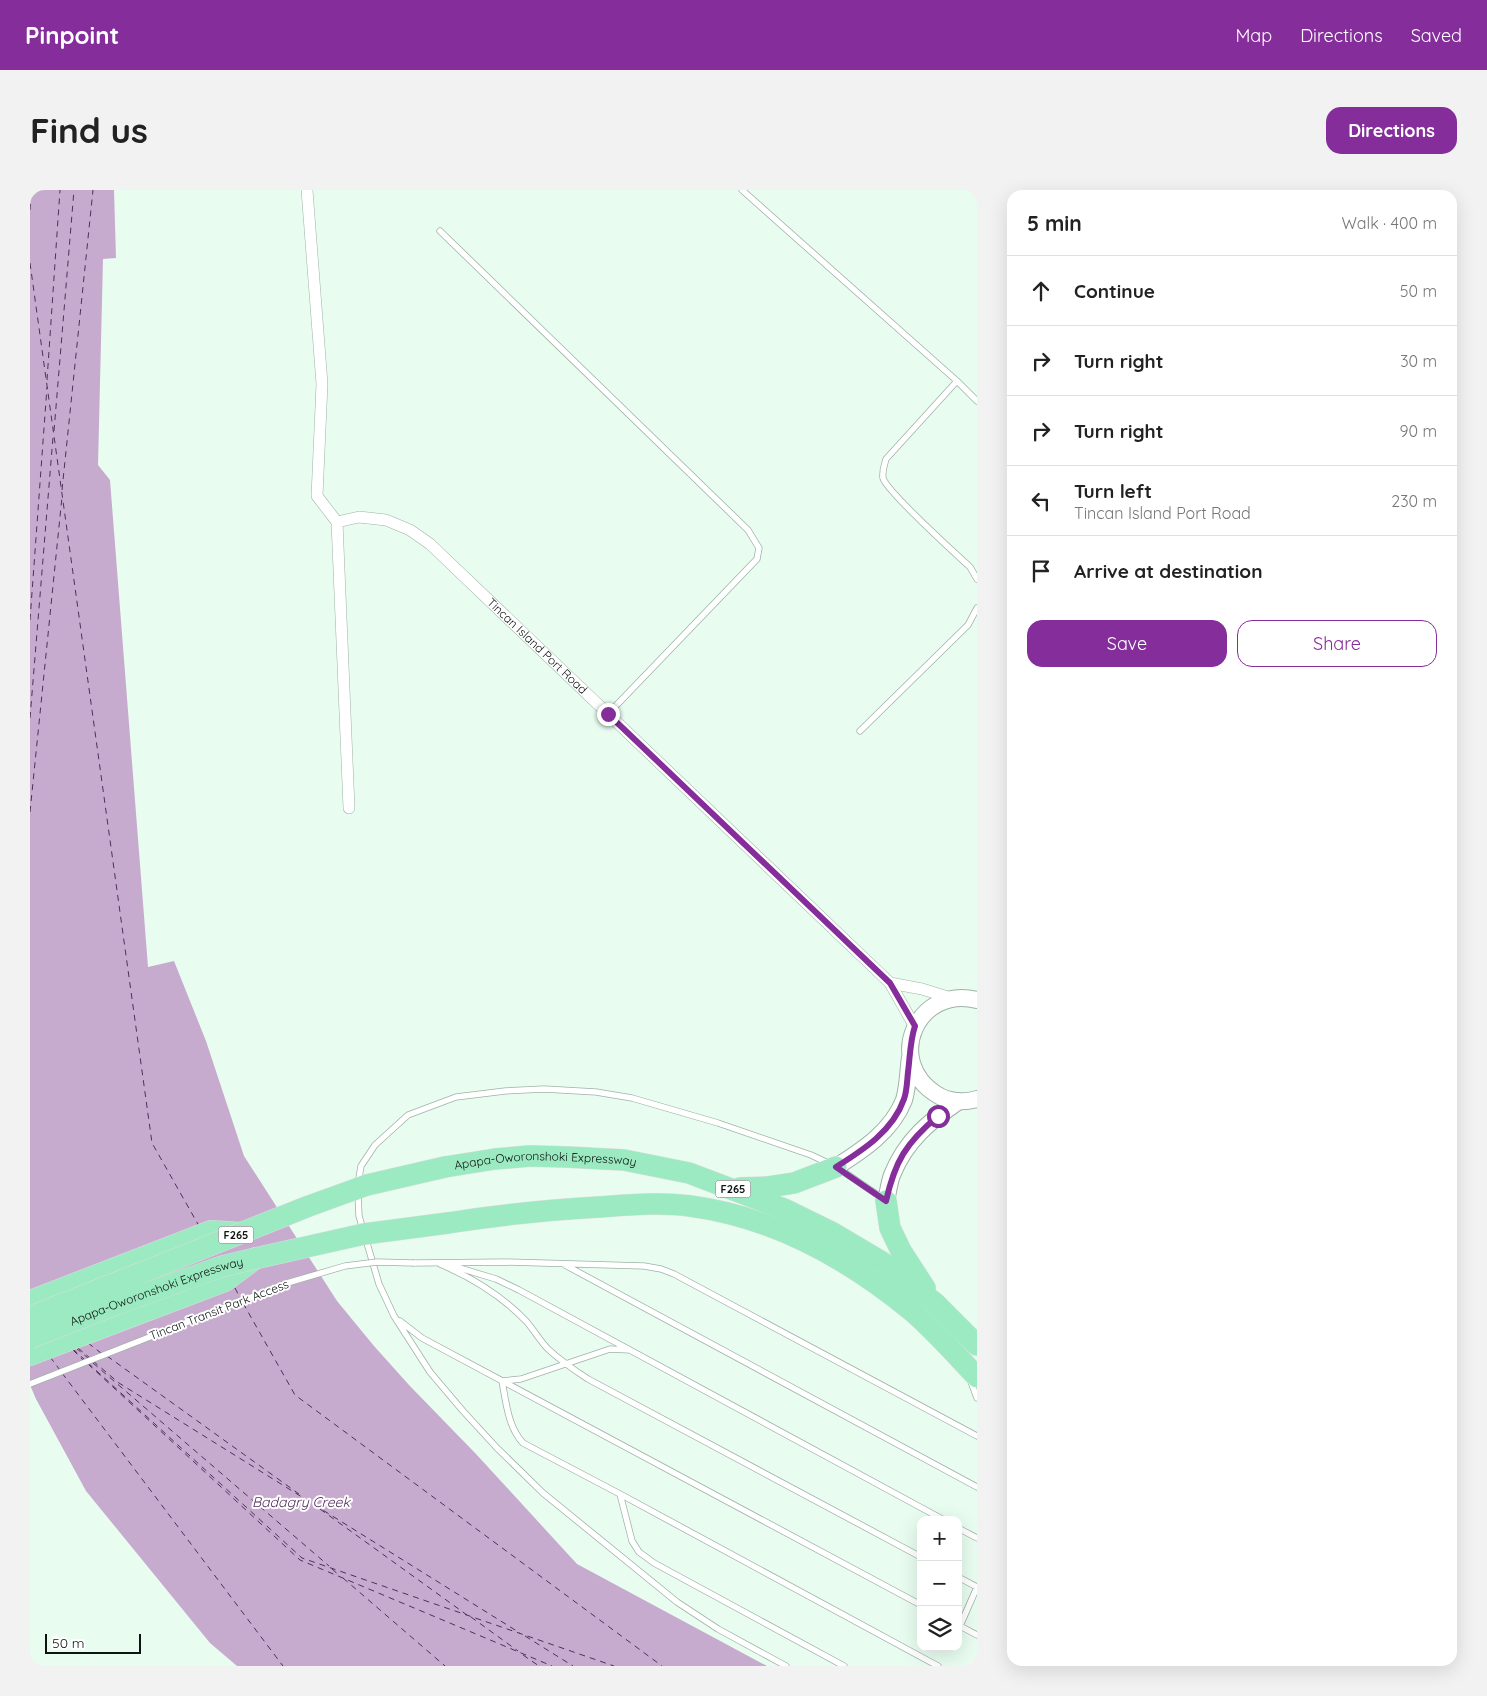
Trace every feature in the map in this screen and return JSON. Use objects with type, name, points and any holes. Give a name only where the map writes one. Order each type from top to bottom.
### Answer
[{"type":"highway","name":"Apapa-Oworonshoki Expressway","points":[[30,1317],[242,1232],[367,1185],[445,1167],[495,1159],[530,1156],[624,1160],[689,1173],[784,1209],[833,1233],[882,1262],[935,1303],[977,1345]]},
{"type":"highway","points":[[732,1189],[768,1187],[794,1182],[836,1167]]},
{"type":"highway","points":[[886,1201],[890,1228],[900,1251],[935,1303]]},
{"type":"highway","name":"Apapa-Oworonshoki Expressway","points":[[30,1338],[220,1267],[364,1234],[498,1215],[648,1204],[689,1206],[728,1213],[767,1224],[798,1238],[834,1257],[867,1278],[914,1313],[971,1370]]},
{"type":"highway","points":[[30,1301],[212,1230],[242,1232]]},
{"type":"highway","points":[[30,1355],[225,1280],[257,1258]]},
{"type":"street","points":[[307,190],[322,384],[317,496],[337,522],[349,808]]},
{"type":"street","name":"Tincan Island Port Road","points":[[337,522],[359,517],[386,520],[410,530],[430,544],[890,983],[915,1026]]},
{"type":"street","points":[[890,983],[922,989],[951,998],[977,1000]]},
{"type":"street","points":[[836,1167],[874,1141],[890,1125],[904,1099],[915,1026],[926,1011],[951,998]]},
{"type":"street","points":[[911,1055],[913,1065],[923,1083],[939,1096],[971,1101]]},
{"type":"street","points":[[886,1201],[892,1176],[902,1155],[919,1132],[938,1116],[971,1101]]},
{"type":"lane","points":[[742,190],[957,381],[977,401]]},
{"type":"lane","points":[[440,231],[748,530],[759,548],[756,559],[608,714]]},
{"type":"lane","points":[[957,381],[886,459],[882,469],[884,480],[898,498],[970,567],[977,579]]},
{"type":"lane","points":[[860,730],[968,625],[977,608]]},
{"type":"lane","points":[[786,1666],[718,1629],[677,1602],[543,1493],[497,1448],[430,1372],[394,1316],[378,1284],[359,1216],[358,1178],[361,1166],[375,1145],[408,1115],[456,1097],[505,1091],[544,1089],[632,1098],[718,1123],[811,1154],[836,1167],[886,1201]]},
{"type":"lane","name":"Tincan Transit Park Access","points":[[30,1384],[287,1282],[345,1266],[377,1262],[438,1263]]},
{"type":"lane","points":[[438,1263],[505,1262],[644,1266],[661,1269],[674,1274],[977,1436]]},
{"type":"lane","points":[[438,1263],[472,1270],[496,1278],[937,1516]]},
{"type":"lane","points":[[438,1263],[467,1276],[505,1301],[527,1323],[547,1348],[588,1379],[917,1555]]},
{"type":"lane","points":[[562,1264],[977,1487]]},
{"type":"lane","points":[[394,1316],[403,1325],[422,1338],[917,1603]]},
{"type":"lane","points":[[502,1381],[520,1379],[610,1349],[630,1350]]},
{"type":"lane","points":[[971,1370],[977,1398]]},
{"type":"lane","points":[[502,1381],[509,1415],[516,1436],[523,1443],[938,1666]]},
{"type":"lane","points":[[620,1494],[632,1541],[638,1552],[654,1563],[844,1666]]},
{"type":"lane","points":[[962,1530],[977,1538]]},
{"type":"lane","points":[[962,1579],[977,1587],[962,1619]]},
{"type":"lane","points":[[962,1627],[977,1635]]},
{"type":"water","name":"Badagry Creek","points":[[30,190],[114,190],[116,258],[103,259],[98,465],[110,480],[148,967],[174,961],[206,1041],[244,1156],[337,1301],[374,1346],[577,1564],[767,1666],[237,1666],[210,1643],[86,1491],[36,1399],[30,1385]]},
{"type":"ferry route","points":[[30,210],[31,190]]},
{"type":"ferry route","points":[[47,380],[60,190]]},
{"type":"ferry route","points":[[54,431],[74,190]]},
{"type":"ferry route","points":[[62,490],[93,190]]},
{"type":"ferry route","points":[[30,263],[152,1143],[199,1226]]},
{"type":"ferry route","points":[[30,620],[47,387]]},
{"type":"ferry route","points":[[30,718],[53,437]]},
{"type":"ferry route","points":[[30,812],[62,497]]},
{"type":"ferry route","points":[[235,1288],[241,1300]]},
{"type":"ferry route","points":[[243,1303],[295,1395],[662,1666]]},
{"type":"ferry route","points":[[88,1343],[101,1353]]},
{"type":"ferry route","points":[[76,1348],[88,1358]]},
{"type":"ferry route","points":[[78,1348],[90,1358]]},
{"type":"ferry route","points":[[73,1349],[85,1360]]},
{"type":"ferry route","points":[[73,1350],[83,1360]]},
{"type":"ferry route","points":[[107,1356],[299,1494]]},
{"type":"ferry route","points":[[50,1357],[60,1370]]},
{"type":"ferry route","points":[[93,1361],[119,1383],[520,1633]]},
{"type":"ferry route","points":[[88,1363],[302,1558],[614,1666]]},
{"type":"ferry route","points":[[93,1363],[329,1566]]},
{"type":"ferry route","points":[[88,1364],[300,1560],[552,1666]]},
{"type":"ferry route","points":[[62,1373],[283,1666]]},
{"type":"ferry route","points":[[320,1509],[467,1615]]},
{"type":"ferry route","points":[[332,1569],[340,1576]]},
{"type":"ferry route","points":[[343,1578],[445,1666]]},
{"type":"ferry route","points":[[471,1617],[518,1651]]},
{"type":"ferry route","points":[[525,1636],[573,1666]]},
{"type":"ferry route","points":[[523,1655],[539,1666]]},
{"type":"route","points":[[608,714],[890,983],[915,1026],[910,1046],[911,1055],[904,1099],[890,1125],[874,1141],[836,1167],[886,1201],[892,1176],[902,1155],[919,1132],[938,1116]]}]
